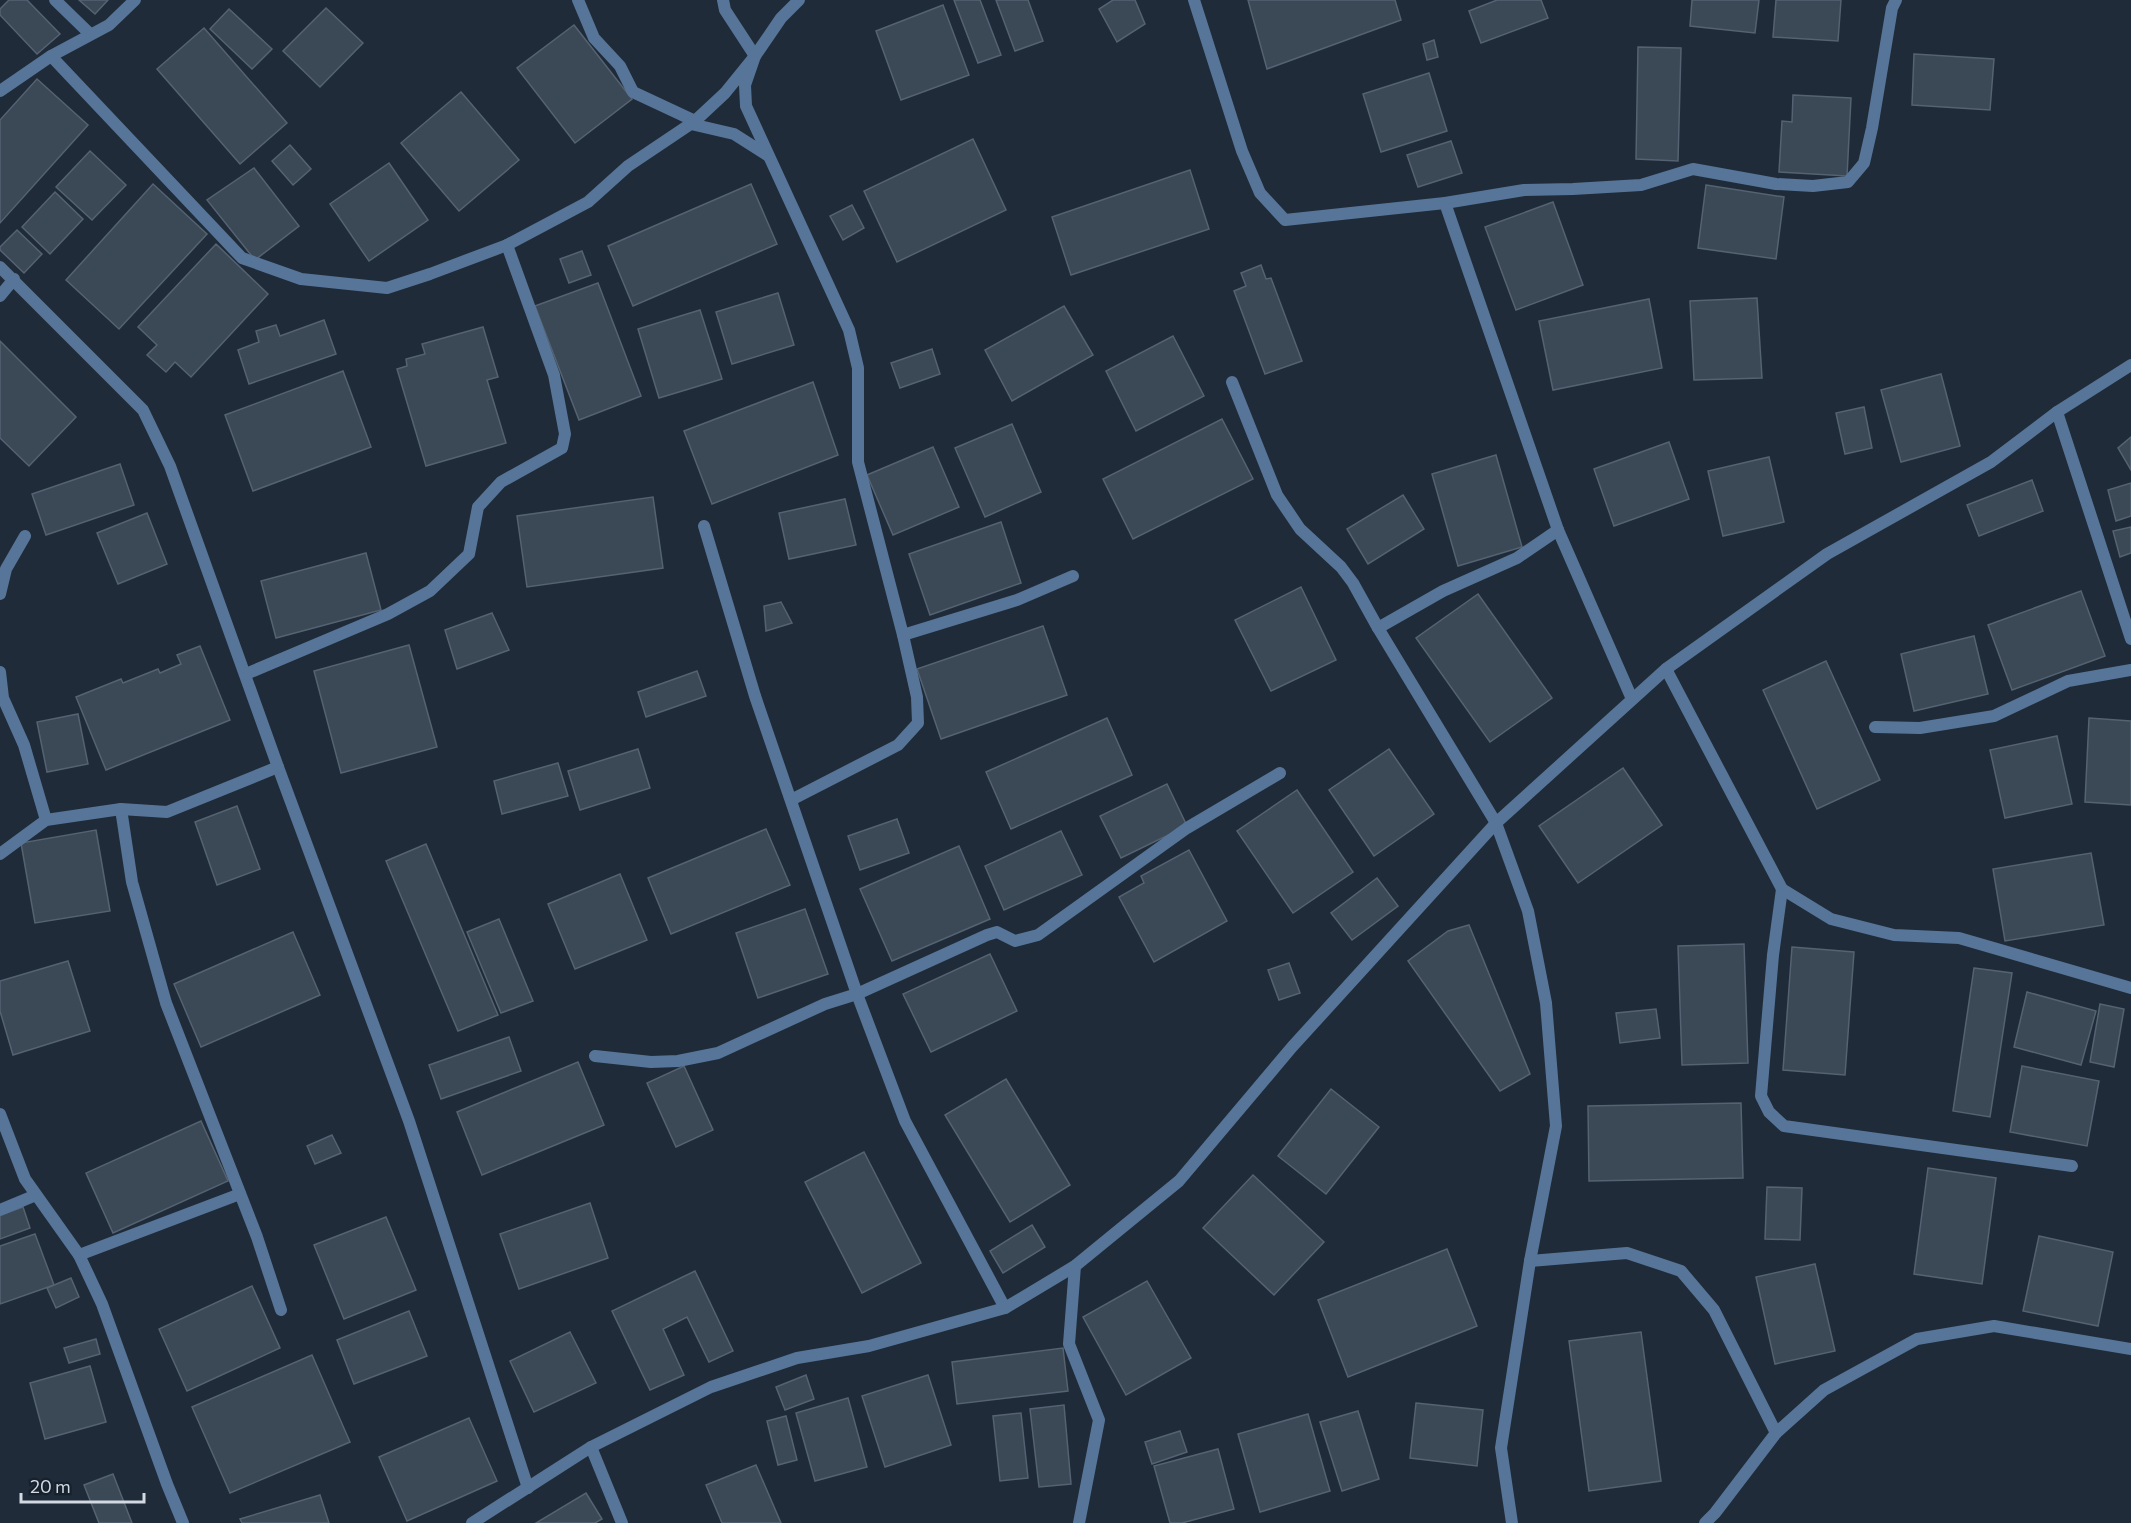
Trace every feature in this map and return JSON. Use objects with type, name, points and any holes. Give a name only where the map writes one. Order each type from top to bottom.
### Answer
[{"type":"street","points":[[55,0],[90,34]]},
{"type":"street","points":[[0,91],[51,56],[109,26],[135,0]]},
{"type":"street","points":[[578,0],[594,38],[620,66],[633,92],[693,123],[734,134],[768,156]]},
{"type":"street","points":[[723,0],[725,10],[755,56]]},
{"type":"street","points":[[51,56],[242,258],[301,279],[387,288],[507,245],[588,202],[628,166],[693,123],[725,93],[755,56],[781,18],[799,0]]},
{"type":"street","points":[[1194,0],[1242,151],[1260,194],[1285,220],[1445,203],[1524,190],[1641,185],[1694,169],[1776,184],[1813,186],[1848,182],[1864,163],[1892,8],[1896,0]]},
{"type":"street","points":[[755,56],[745,85],[746,106],[849,330],[858,368],[858,462],[917,697],[918,723],[898,745],[791,800]]},
{"type":"street","points":[[1445,203],[1558,530],[1632,699]]},
{"type":"street","points":[[246,674],[388,614],[430,591],[469,554],[478,507],[501,482],[562,448],[565,434],[554,375],[507,245]]},
{"type":"street","points":[[0,267],[143,410],[170,466],[278,766],[410,1121],[528,1488]]},
{"type":"street","points":[[0,296],[14,279]]},
{"type":"street","points":[[472,1523],[591,1447],[711,1387],[797,1358],[869,1346],[1005,1308],[1075,1266],[1179,1181],[1292,1047],[1496,823],[1666,669],[1827,554],[1991,462],[2057,412],[2131,366]]},
{"type":"street","points":[[1232,382],[1277,495],[1300,529],[1341,567],[1353,583],[1496,823],[1528,911],[1546,1003],[1556,1126],[1530,1261],[1501,1448],[1512,1523]]},
{"type":"street","points":[[2057,412],[2131,639]]},
{"type":"street","points":[[704,526],[755,696],[857,994],[905,1120],[1005,1308]]},
{"type":"street","points":[[1378,628],[1443,591],[1517,558],[1558,530]]},
{"type":"street","points":[[0,594],[6,569],[25,536]]},
{"type":"street","points":[[903,635],[1017,600],[1073,576]]},
{"type":"street","points":[[1666,669],[1782,889],[1831,919],[1894,935],[1959,938],[2131,987]]},
{"type":"street","points":[[1875,727],[1920,728],[1994,716],[2068,681],[2131,670]]},
{"type":"street","points":[[0,672],[3,698],[24,745],[46,820]]},
{"type":"street","points":[[0,854],[46,820],[122,809],[167,812],[278,766]]},
{"type":"street","points":[[595,1056],[651,1062],[678,1061],[718,1053],[825,1005],[857,994],[987,935],[997,932],[1015,941],[1038,935],[1187,828],[1280,773]]},
{"type":"street","points":[[122,809],[132,882],[166,1002],[257,1237],[281,1310]]},
{"type":"street","points":[[1782,889],[1773,955],[1761,1096],[1769,1112],[1784,1126],[2072,1166]]},
{"type":"street","points":[[0,1114],[25,1179],[79,1255],[102,1304],[183,1523]]},
{"type":"street","points":[[79,1255],[240,1194]]},
{"type":"street","points":[[0,1210],[36,1195]]},
{"type":"street","points":[[1530,1261],[1627,1253],[1681,1271],[1713,1310],[1776,1433]]},
{"type":"street","points":[[1075,1266],[1070,1344],[1098,1420],[1079,1523]]},
{"type":"street","points":[[1705,1523],[1776,1433],[1824,1390],[1917,1339],[1994,1326],[2131,1349]]},
{"type":"street","points":[[591,1447],[622,1523]]},
{"type":"building","points":[[9,0],[27,0],[60,34],[37,54],[0,15],[0,9]]},
{"type":"building","points":[[79,0],[108,0],[95,14]]},
{"type":"building","points":[[954,0],[980,0],[1001,55],[978,63]]},
{"type":"building","points":[[996,0],[1028,0],[1043,41],[1015,51]]},
{"type":"building","points":[[1113,0],[1135,0],[1145,24],[1117,42],[1099,9]]},
{"type":"building","points":[[1248,0],[1395,0],[1401,20],[1267,69]]},
{"type":"building","points":[[1497,0],[1541,0],[1548,18],[1481,43],[1469,11]]},
{"type":"building","points":[[1692,0],[1759,0],[1755,33],[1690,26]]},
{"type":"building","points":[[1776,0],[1841,0],[1838,41],[1773,37]]},
{"type":"building","points":[[943,5],[969,75],[901,100],[876,31]]},
{"type":"building","points":[[326,8],[363,43],[320,87],[283,51]]},
{"type":"building","points":[[229,9],[272,49],[252,69],[210,29]]},
{"type":"building","points":[[574,25],[632,99],[575,143],[517,68]]},
{"type":"building","points":[[204,28],[287,123],[240,164],[157,69]]},
{"type":"building","points":[[1434,40],[1438,57],[1427,60],[1423,44]]},
{"type":"building","points":[[1638,47],[1681,48],[1678,161],[1636,159]]},
{"type":"building","points":[[1914,54],[1994,59],[1990,110],[1912,105]]},
{"type":"building","points":[[1429,73],[1447,131],[1381,152],[1363,94]]},
{"type":"building","points":[[37,79],[88,125],[0,223],[0,120]]},
{"type":"building","points":[[461,92],[519,160],[459,211],[401,143]]},
{"type":"building","points":[[1793,95],[1851,98],[1847,176],[1779,172],[1782,121],[1792,122]]},
{"type":"building","points":[[973,139],[1006,210],[897,262],[864,191]]},
{"type":"building","points":[[1451,141],[1462,173],[1418,187],[1407,155]]},
{"type":"building","points":[[290,145],[311,169],[293,185],[272,161]]},
{"type":"building","points":[[90,151],[126,185],[92,220],[56,187]]},
{"type":"building","points":[[389,163],[428,220],[369,261],[330,204]]},
{"type":"building","points":[[254,168],[299,226],[255,260],[207,200]]},
{"type":"building","points":[[1190,170],[1209,229],[1071,275],[1052,217]]},
{"type":"building","points":[[153,184],[207,234],[119,329],[66,280]]},
{"type":"building","points":[[751,184],[777,244],[633,306],[608,246]]},
{"type":"building","points":[[1706,185],[1784,197],[1776,259],[1698,248]]},
{"type":"building","points":[[55,192],[83,219],[50,254],[22,227]]},
{"type":"building","points":[[1553,202],[1583,285],[1516,310],[1485,227]]},
{"type":"building","points":[[852,205],[864,228],[843,240],[830,216]]},
{"type":"building","points":[[17,230],[42,254],[24,273],[0,250],[0,247]]},
{"type":"building","points":[[216,244],[268,294],[191,377],[175,362],[166,372],[147,355],[157,345],[138,327]]},
{"type":"building","points":[[582,251],[591,275],[569,283],[560,259]]},
{"type":"building","points":[[1261,265],[1266,279],[1271,278],[1302,361],[1265,374],[1234,291],[1246,286],[1241,273]]},
{"type":"building","points":[[598,283],[641,396],[579,420],[535,306]]},
{"type":"building","points":[[778,293],[794,345],[732,364],[716,312]]},
{"type":"building","points":[[1757,298],[1762,378],[1694,380],[1690,301]]},
{"type":"building","points":[[1649,299],[1662,368],[1553,390],[1539,321]]},
{"type":"building","points":[[1064,306],[1093,355],[1012,401],[985,350]]},
{"type":"building","points":[[700,310],[722,379],[659,398],[638,329]]},
{"type":"building","points":[[324,320],[336,354],[249,384],[238,350],[259,342],[256,331],[276,325],[280,336]]},
{"type":"building","points":[[483,327],[498,377],[487,380],[506,443],[426,466],[397,369],[407,366],[406,359],[425,354],[422,344]]},
{"type":"building","points":[[1173,336],[1204,396],[1136,431],[1106,371]]},
{"type":"building","points":[[0,341],[76,417],[29,466],[0,438]]},
{"type":"building","points":[[932,349],[940,374],[900,388],[891,363]]},
{"type":"building","points":[[343,371],[371,447],[253,491],[225,415]]},
{"type":"building","points":[[1941,374],[1960,446],[1901,462],[1881,390]]},
{"type":"building","points":[[813,382],[838,455],[712,504],[684,431]]},
{"type":"building","points":[[1864,407],[1872,448],[1845,454],[1836,413]]},
{"type":"building","points":[[1222,419],[1253,479],[1133,539],[1103,479]]},
{"type":"building","points":[[1012,424],[1041,492],[985,517],[955,448]]},
{"type":"building","points":[[2131,437],[2131,470],[2118,448]]},
{"type":"building","points":[[1669,442],[1689,499],[1614,526],[1594,469]]},
{"type":"building","points":[[933,447],[959,507],[893,535],[867,475]]},
{"type":"building","points":[[1496,455],[1522,547],[1458,566],[1432,474]]},
{"type":"building","points":[[1769,457],[1784,522],[1723,536],[1708,471]]},
{"type":"building","points":[[120,464],[134,505],[46,535],[32,494]]},
{"type":"building","points":[[2032,480],[2043,511],[1979,536],[1967,505]]},
{"type":"building","points":[[2131,483],[2131,516],[2116,521],[2108,490]]},
{"type":"building","points":[[1403,495],[1424,529],[1368,564],[1347,529]]},
{"type":"building","points":[[653,497],[663,568],[527,587],[517,516]]},
{"type":"building","points":[[845,499],[856,545],[789,559],[779,513]]},
{"type":"building","points":[[147,513],[167,564],[118,584],[97,533]]},
{"type":"building","points":[[1001,522],[1021,583],[930,615],[909,554]]},
{"type":"building","points":[[2131,527],[2131,553],[2120,557],[2113,531]]},
{"type":"building","points":[[366,553],[381,610],[276,638],[261,581]]},
{"type":"building","points":[[1301,587],[1336,660],[1271,691],[1235,620]]},
{"type":"building","points":[[2081,591],[2105,656],[2012,690],[1988,625]]},
{"type":"building","points":[[1478,594],[1552,698],[1490,742],[1416,638]]},
{"type":"building","points":[[781,602],[792,623],[766,631],[764,606]]},
{"type":"building","points":[[492,613],[509,650],[457,669],[445,630]]},
{"type":"building","points":[[1043,626],[1067,695],[941,739],[917,669]]},
{"type":"building","points":[[1974,636],[1988,694],[1914,711],[1901,654]]},
{"type":"building","points":[[409,645],[437,747],[341,773],[314,671]]},
{"type":"building","points":[[200,646],[230,720],[106,770],[76,697],[121,679],[123,683],[158,669],[160,673],[181,664],[177,655]]},
{"type":"building","points":[[1826,661],[1880,780],[1817,809],[1763,690]]},
{"type":"building","points":[[697,671],[706,696],[646,717],[638,692]]},
{"type":"building","points":[[78,714],[88,764],[47,772],[37,722]]},
{"type":"building","points":[[1107,718],[1132,775],[1011,829],[986,772]]},
{"type":"building","points":[[2089,718],[2131,721],[2131,805],[2085,802]]},
{"type":"building","points":[[2057,736],[2072,804],[2005,818],[1990,750]]},
{"type":"building","points":[[638,749],[650,788],[580,810],[568,771]]},
{"type":"building","points":[[1389,749],[1434,814],[1374,856],[1329,790]]},
{"type":"building","points":[[558,763],[568,796],[502,814],[494,781]]},
{"type":"building","points":[[1623,768],[1662,825],[1578,883],[1539,826]]},
{"type":"building","points":[[1167,784],[1187,826],[1121,858],[1100,816]]},
{"type":"building","points":[[1297,790],[1353,872],[1293,913],[1237,831]]},
{"type":"building","points":[[237,806],[260,869],[217,885],[195,822]]},
{"type":"building","points":[[897,819],[909,853],[860,870],[848,836]]},
{"type":"building","points":[[766,829],[790,885],[671,934],[648,878]]},
{"type":"building","points":[[96,830],[110,911],[35,923],[21,843]]},
{"type":"building","points":[[1061,831],[1082,875],[1004,910],[985,866]]},
{"type":"building","points":[[426,844],[498,1015],[458,1031],[386,861]]},
{"type":"building","points":[[959,846],[990,919],[892,961],[860,889]]},
{"type":"building","points":[[1189,850],[1227,921],[1154,962],[1119,897],[1144,883],[1141,876]]},
{"type":"building","points":[[2091,853],[2104,925],[2005,941],[1993,869]]},
{"type":"building","points":[[620,874],[647,940],[575,969],[548,904]]},
{"type":"building","points":[[1377,878],[1398,906],[1352,940],[1331,913]]},
{"type":"building","points":[[805,909],[828,974],[758,998],[736,933]]},
{"type":"building","points":[[499,919],[533,1001],[501,1013],[467,932]]},
{"type":"building","points":[[1469,925],[1530,1074],[1500,1091],[1408,961],[1448,931]]},
{"type":"building","points":[[293,932],[320,995],[201,1047],[174,984]]},
{"type":"building","points":[[1744,944],[1748,1063],[1682,1065],[1678,946]]},
{"type":"building","points":[[1792,947],[1854,952],[1845,1075],[1783,1070]]},
{"type":"building","points":[[990,954],[1017,1011],[931,1052],[903,994]]},
{"type":"building","points":[[68,961],[90,1031],[13,1055],[0,1011],[0,981]]},
{"type":"building","points":[[1289,963],[1300,993],[1279,1000],[1268,970]]},
{"type":"building","points":[[1974,968],[2012,973],[1990,1117],[1953,1111]]},
{"type":"building","points":[[2027,992],[2096,1011],[2081,1065],[2014,1047]]},
{"type":"building","points":[[2100,1004],[2124,1009],[2114,1067],[2090,1062]]},
{"type":"building","points":[[1656,1009],[1660,1038],[1620,1043],[1616,1013]]},
{"type":"building","points":[[509,1037],[521,1071],[441,1099],[429,1065]]},
{"type":"building","points":[[578,1062],[604,1125],[482,1175],[457,1112]]},
{"type":"building","points":[[684,1066],[713,1130],[676,1147],[647,1083]]},
{"type":"building","points":[[2022,1066],[2099,1081],[2087,1146],[2010,1132]]},
{"type":"building","points":[[1006,1079],[1070,1185],[1010,1222],[945,1115]]},
{"type":"building","points":[[1331,1089],[1379,1127],[1326,1194],[1278,1156]]},
{"type":"building","points":[[1741,1103],[1743,1178],[1589,1181],[1588,1106]]},
{"type":"building","points":[[201,1121],[228,1181],[113,1233],[86,1173]]},
{"type":"building","points":[[332,1135],[341,1153],[315,1164],[307,1146]]},
{"type":"building","points":[[864,1152],[921,1263],[862,1293],[805,1182]]},
{"type":"building","points":[[1928,1168],[1996,1178],[1982,1284],[1914,1274]]},
{"type":"building","points":[[1253,1175],[1324,1242],[1274,1295],[1203,1228]]},
{"type":"building","points":[[1767,1187],[1802,1188],[1800,1240],[1765,1239]]},
{"type":"building","points":[[590,1203],[608,1258],[519,1289],[500,1234]]},
{"type":"building","points":[[23,1207],[30,1228],[0,1239],[0,1215]]},
{"type":"building","points":[[386,1217],[416,1290],[344,1319],[314,1245]]},
{"type":"building","points":[[1032,1225],[1045,1247],[1003,1273],[990,1251]]},
{"type":"building","points":[[35,1234],[54,1285],[0,1304],[0,1246]]},
{"type":"building","points":[[2039,1236],[2113,1252],[2098,1326],[2023,1311]]},
{"type":"building","points":[[1447,1249],[1477,1326],[1348,1377],[1318,1300]]},
{"type":"building","points":[[1815,1264],[1835,1351],[1775,1364],[1756,1277]]},
{"type":"building","points":[[695,1271],[733,1351],[709,1362],[687,1317],[663,1329],[684,1375],[650,1390],[612,1311]]},
{"type":"building","points":[[71,1278],[79,1297],[56,1308],[47,1288]]},
{"type":"building","points":[[1147,1281],[1191,1358],[1126,1395],[1083,1317]]},
{"type":"building","points":[[252,1286],[280,1348],[187,1391],[159,1329]]},
{"type":"building","points":[[409,1311],[427,1356],[354,1384],[337,1340]]},
{"type":"building","points":[[570,1332],[596,1383],[534,1412],[510,1361]]},
{"type":"building","points":[[1641,1332],[1661,1481],[1589,1491],[1569,1341]]},
{"type":"building","points":[[96,1339],[100,1354],[69,1363],[64,1348]]},
{"type":"building","points":[[1063,1348],[1068,1391],[957,1404],[952,1362]]},
{"type":"building","points":[[312,1355],[350,1442],[230,1493],[192,1407]]},
{"type":"building","points":[[90,1366],[106,1422],[45,1439],[30,1383]]},
{"type":"building","points":[[806,1375],[814,1399],[785,1410],[776,1387]]},
{"type":"building","points":[[928,1375],[951,1445],[885,1467],[862,1396]]},
{"type":"building","points":[[848,1398],[867,1467],[815,1481],[796,1413]]},
{"type":"building","points":[[1416,1403],[1483,1410],[1477,1466],[1410,1458]]},
{"type":"building","points":[[1064,1405],[1071,1484],[1039,1487],[1030,1409]]},
{"type":"building","points":[[1358,1411],[1379,1479],[1342,1491],[1320,1422]]},
{"type":"building","points":[[1021,1413],[1028,1478],[1000,1481],[993,1416]]},
{"type":"building","points":[[1308,1414],[1330,1491],[1260,1512],[1238,1434]]},
{"type":"building","points":[[786,1416],[797,1460],[778,1465],[767,1421]]},
{"type":"building","points":[[469,1418],[497,1481],[407,1521],[379,1457]]},
{"type":"building","points":[[1180,1431],[1187,1452],[1152,1464],[1145,1442]]},
{"type":"building","points":[[1218,1449],[1234,1509],[1182,1523],[1170,1523],[1154,1466]]},
{"type":"building","points":[[756,1465],[781,1523],[722,1523],[706,1485]]},
{"type":"building","points":[[113,1474],[132,1523],[99,1523],[84,1485]]},
{"type":"building","points":[[586,1493],[602,1519],[595,1523],[536,1523]]},
{"type":"building","points":[[320,1495],[329,1523],[242,1523],[240,1519]]}]
